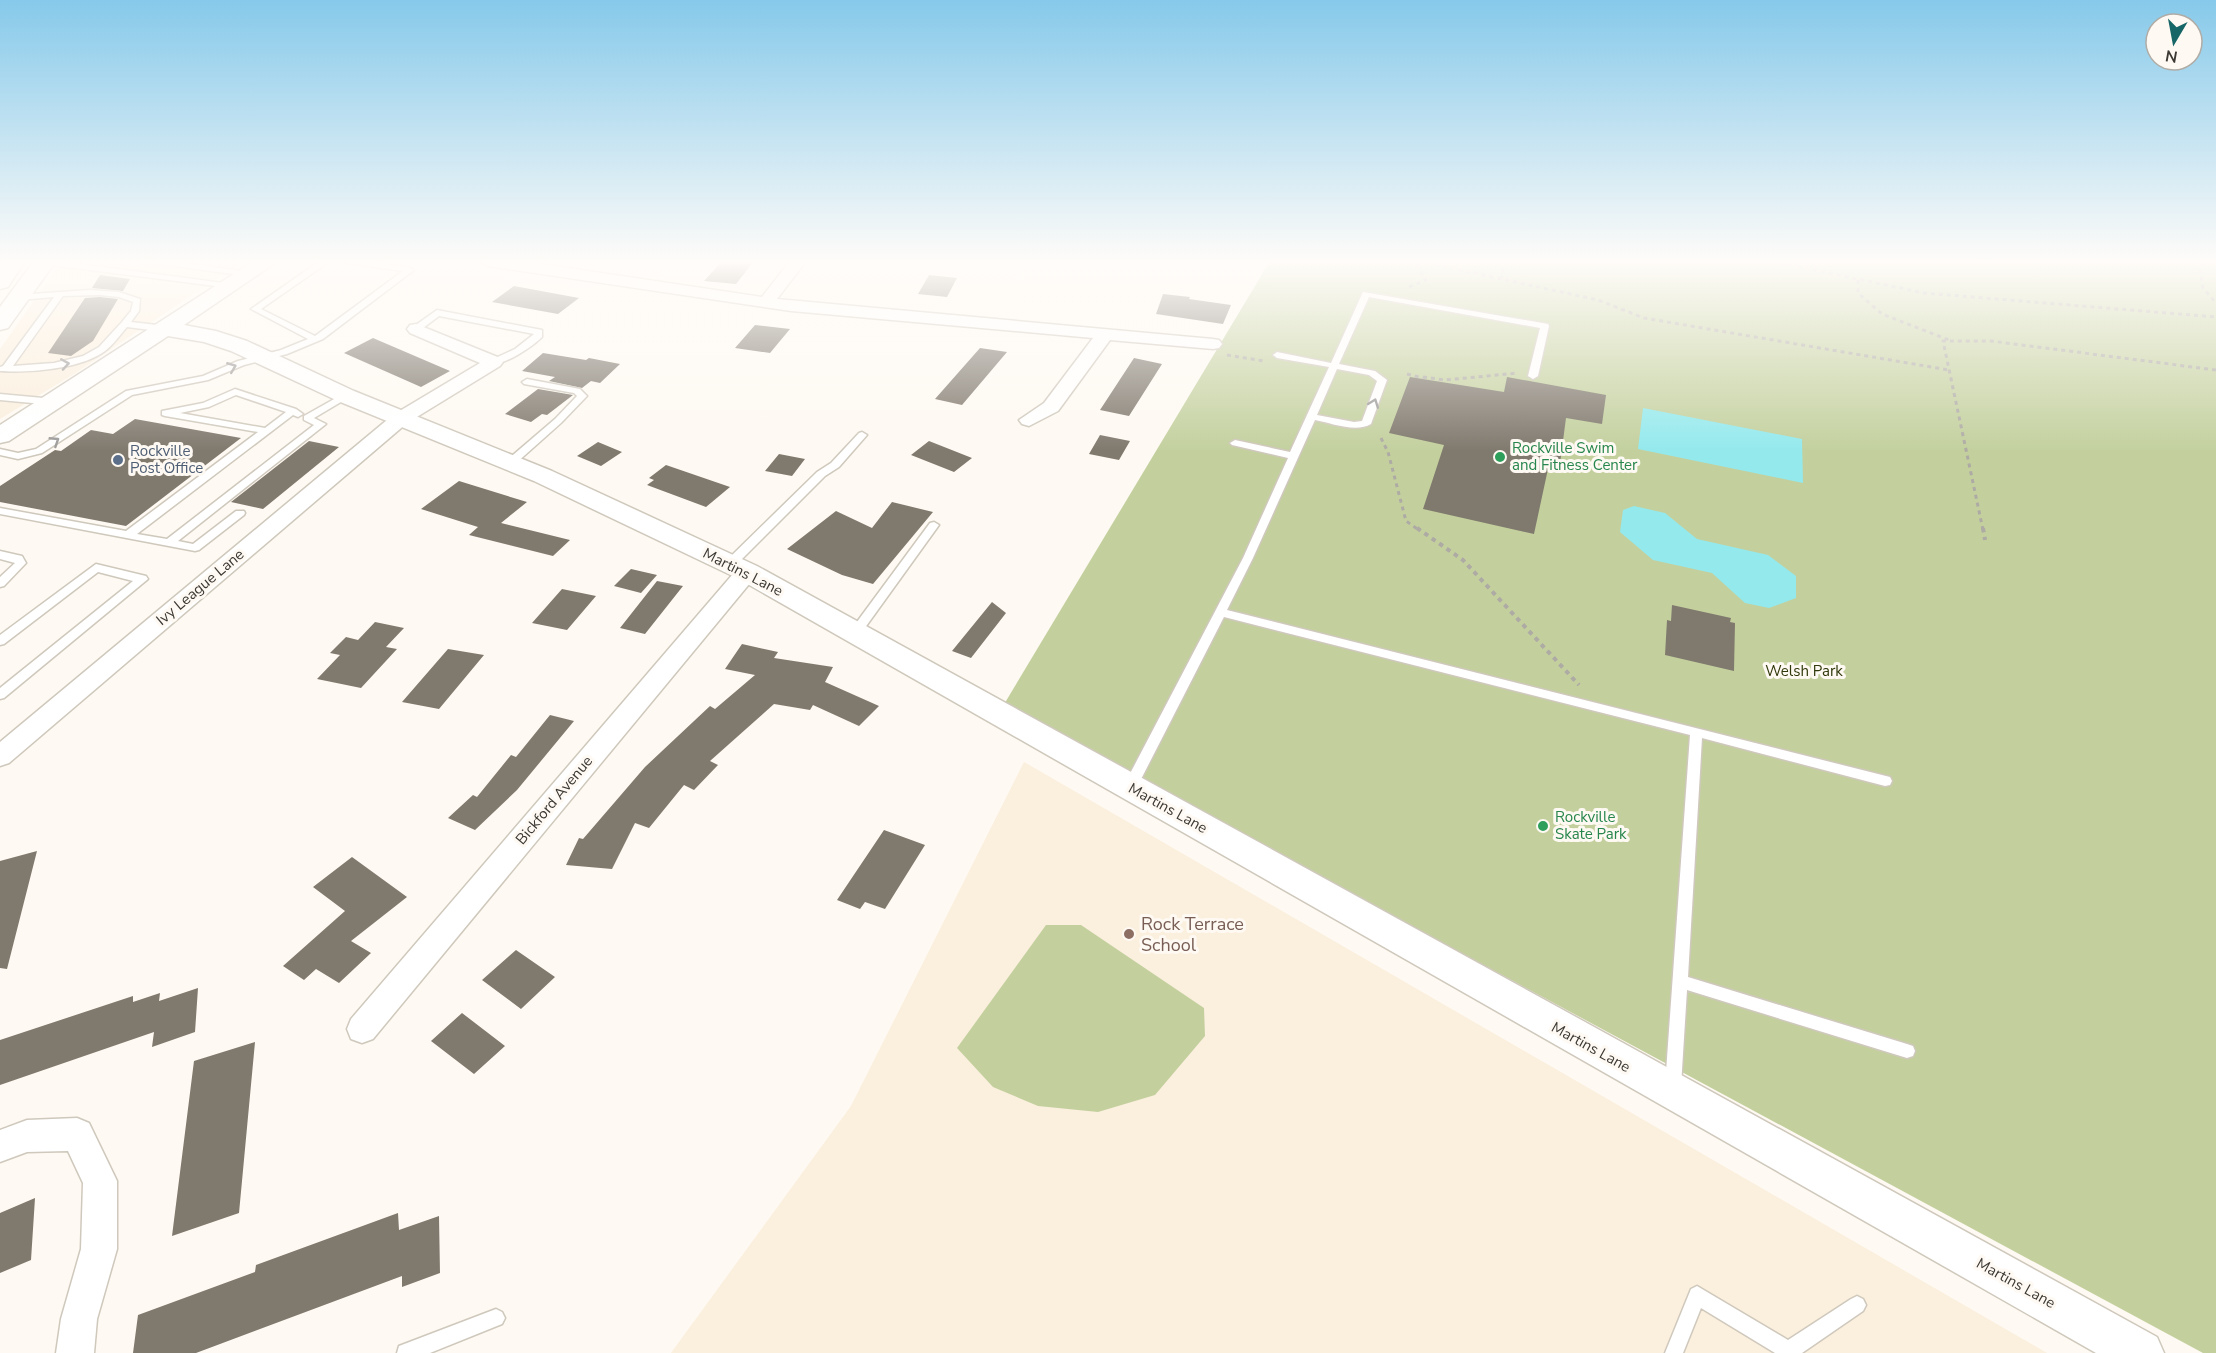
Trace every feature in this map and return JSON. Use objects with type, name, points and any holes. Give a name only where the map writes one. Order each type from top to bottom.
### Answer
[{"type":"street","points":[[0,436],[173,324]]},
{"type":"street","points":[[993,324],[1213,344]]},
{"type":"street","name":"Martins Lane","points":[[166,329],[225,341],[264,357],[400,419],[511,462],[738,568],[2141,1353]]},
{"type":"street","points":[[416,329],[494,362]]},
{"type":"street","points":[[1029,420],[1051,407],[1105,335]]},
{"type":"street","name":"Ivy League Lane","points":[[0,756],[400,419],[494,362]]},
{"type":"street","name":"Bickford Avenue","points":[[362,1029],[738,568]]},
{"type":"street","points":[[0,1146],[27,1136],[77,1134],[100,1181],[99,1249],[79,1319],[75,1353]]},
{"type":"lane","points":[[3,369],[37,324]]},
{"type":"lane","points":[[3,369],[35,368],[76,362],[102,349],[124,324]]},
{"type":"lane","points":[[125,324],[166,329]]},
{"type":"lane","points":[[285,324],[315,339]]},
{"type":"lane","points":[[0,453],[18,456],[39,451],[129,393],[205,378],[241,363],[284,352],[315,339],[335,324]]},
{"type":"lane","points":[[416,329],[422,324]]},
{"type":"lane","points":[[494,362],[518,351],[538,337],[539,332],[497,324]]},
{"type":"lane","points":[[1130,787],[1248,558],[1352,324]]},
{"type":"lane","points":[[1533,376],[1545,326],[1535,324]]},
{"type":"lane","points":[[1277,355],[1372,373],[1382,380],[1366,424],[1354,425],[1310,416]]},
{"type":"lane","points":[[511,462],[558,421],[582,396],[578,391],[527,382]]},
{"type":"lane","points":[[169,543],[321,424],[293,411],[235,392],[206,405],[165,413],[267,431]]},
{"type":"lane","points":[[307,418],[346,396]]},
{"type":"lane","points":[[0,398],[54,402]]},
{"type":"lane","points":[[128,535],[293,411]]},
{"type":"lane","points":[[738,568],[821,474],[835,465],[862,435]]},
{"type":"lane","points":[[1235,443],[1293,456]]},
{"type":"lane","points":[[0,511],[195,548],[240,513]]},
{"type":"lane","points":[[855,633],[934,525]]},
{"type":"lane","points":[[0,555],[18,559],[21,563],[0,583]]},
{"type":"lane","points":[[0,641],[96,568],[142,579],[0,695]]},
{"type":"lane","points":[[1221,612],[1885,781]]},
{"type":"lane","points":[[1673,1093],[1696,732]]},
{"type":"lane","points":[[1680,981],[1907,1051]]},
{"type":"lane","points":[[1674,1353],[1697,1295],[1787,1352],[1857,1305]]},
{"type":"lane","points":[[406,1353],[496,1318]]},
{"type":"path","points":[[1680,324],[1949,370]]},
{"type":"path","points":[[1909,324],[1950,340]]},
{"type":"path","points":[[1985,540],[1943,341],[2148,358],[2216,370]]},
{"type":"path","points":[[1213,344],[1225,355],[1265,361],[1277,355]]},
{"type":"path","points":[[1407,374],[1444,380],[1513,373],[1533,376]]},
{"type":"path","points":[[1381,438],[1388,452],[1406,521],[1463,560],[1600,707]]},
{"type":"shaded area","points":[[18,324],[149,324],[74,374],[0,419],[0,349]]},
{"type":"shaded area","name":"Rock Terrace School","points":[[1024,762],[2047,1353],[671,1353],[851,1106]]},
{"type":"green space","name":"Welsh Park","points":[[1232,324],[2216,324],[2216,1353],[2203,1353],[1003,706]]},
{"type":"green space","points":[[1046,925],[1081,925],[1204,1008],[1205,1036],[1155,1095],[1098,1112],[1038,1106],[993,1087],[957,1048]]},
{"type":"water","points":[[1643,408],[1802,439],[1803,483],[1638,449]]},
{"type":"water","points":[[1634,506],[1665,513],[1697,539],[1768,555],[1796,576],[1796,598],[1769,608],[1745,603],[1712,573],[1653,560],[1620,532],[1623,510]]},
{"type":"building","points":[[67,324],[103,324],[93,341],[71,356],[48,353]]},
{"type":"building","points":[[755,325],[790,329],[770,353],[735,348]]},
{"type":"building","points":[[373,338],[450,371],[421,387],[344,353]]},
{"type":"building","points":[[980,348],[1007,352],[962,405],[935,399]]},
{"type":"building","points":[[543,353],[620,364],[600,383],[591,381],[582,388],[549,381],[555,377],[522,371]]},
{"type":"building","points":[[1134,358],[1162,364],[1129,416],[1100,410]]},
{"type":"building","name":"Rockville Swim and Fitness Center","points":[[1410,377],[1504,392],[1507,377],[1606,395],[1602,424],[1566,418],[1559,471],[1548,469],[1534,534],[1423,509],[1444,445],[1389,433]]},
{"type":"building","points":[[538,389],[573,395],[547,415],[542,414],[531,422],[505,414]]},
{"type":"building","points":[[135,419],[241,438],[126,526],[0,502],[0,486],[55,450],[61,451],[91,430],[113,434]]},
{"type":"building","points":[[1100,435],[1130,441],[1119,460],[1089,454]]},
{"type":"building","points":[[309,441],[339,447],[263,509],[231,502]]},
{"type":"building","points":[[929,441],[972,458],[954,472],[911,455]]},
{"type":"building","points":[[598,442],[622,452],[601,466],[577,456]]},
{"type":"building","points":[[779,454],[805,459],[792,476],[765,471]]},
{"type":"building","points":[[666,465],[730,487],[706,507],[647,485],[654,480],[649,478]]},
{"type":"building","points":[[459,481],[527,502],[501,523],[570,540],[553,556],[469,535],[478,527],[421,509]]},
{"type":"building","points":[[892,502],[933,512],[873,584],[842,575],[787,549],[836,511],[872,528]]},
{"type":"building","points":[[631,569],[657,575],[641,593],[614,586]]},
{"type":"building","points":[[657,581],[683,586],[645,634],[620,628]]},
{"type":"building","points":[[562,589],[596,596],[567,630],[532,623]]},
{"type":"building","points":[[992,602],[1006,613],[971,658],[952,651]]},
{"type":"building","points":[[1672,605],[1731,618],[1730,622],[1735,623],[1734,671],[1665,655],[1667,620],[1671,621]]},
{"type":"building","points":[[375,622],[404,628],[386,647],[397,649],[361,688],[317,679],[340,655],[330,653],[346,637],[358,640]]},
{"type":"building","points":[[742,644],[778,652],[774,658],[833,667],[825,682],[879,706],[859,726],[813,705],[810,710],[774,704],[710,761],[718,765],[694,790],[684,785],[649,828],[635,823],[612,869],[566,865],[579,838],[583,839],[645,767],[710,706],[715,709],[755,675],[725,669]]},
{"type":"building","points":[[448,649],[484,655],[439,709],[402,702]]},
{"type":"building","points":[[550,715],[574,721],[517,790],[475,830],[448,818],[473,795],[477,797],[511,755],[516,757]]},
{"type":"building","points":[[884,830],[925,845],[885,909],[865,902],[860,909],[837,900]]},
{"type":"building","points":[[37,851],[7,969],[0,968],[0,861]]},
{"type":"building","points":[[352,857],[407,897],[351,941],[371,953],[339,983],[316,969],[304,980],[283,966],[345,911],[313,887]]},
{"type":"building","points":[[516,950],[555,977],[521,1009],[482,980]]},
{"type":"building","points":[[198,988],[195,1032],[152,1047],[154,1032],[0,1085],[0,1040],[133,996],[133,1002],[160,993],[159,1001]]},
{"type":"building","points":[[462,1013],[505,1046],[474,1074],[431,1041]]},
{"type":"building","points":[[255,1042],[239,1213],[172,1236],[194,1061]]},
{"type":"building","points":[[35,1198],[31,1260],[0,1273],[0,1213]]},
{"type":"building","points":[[398,1213],[399,1230],[439,1216],[440,1273],[402,1287],[402,1276],[196,1353],[133,1353],[138,1315],[255,1272],[256,1265]]},
{"type":"place","name":"Rockville Swim and Fitness Center","points":[[1500,457]]},
{"type":"place","name":"Rockville Post Office","points":[[118,460]]},
{"type":"place","name":"Rockville Skate Park","points":[[1543,826]]},
{"type":"place","name":"Rock Terrace School","points":[[1129,934]]}]
